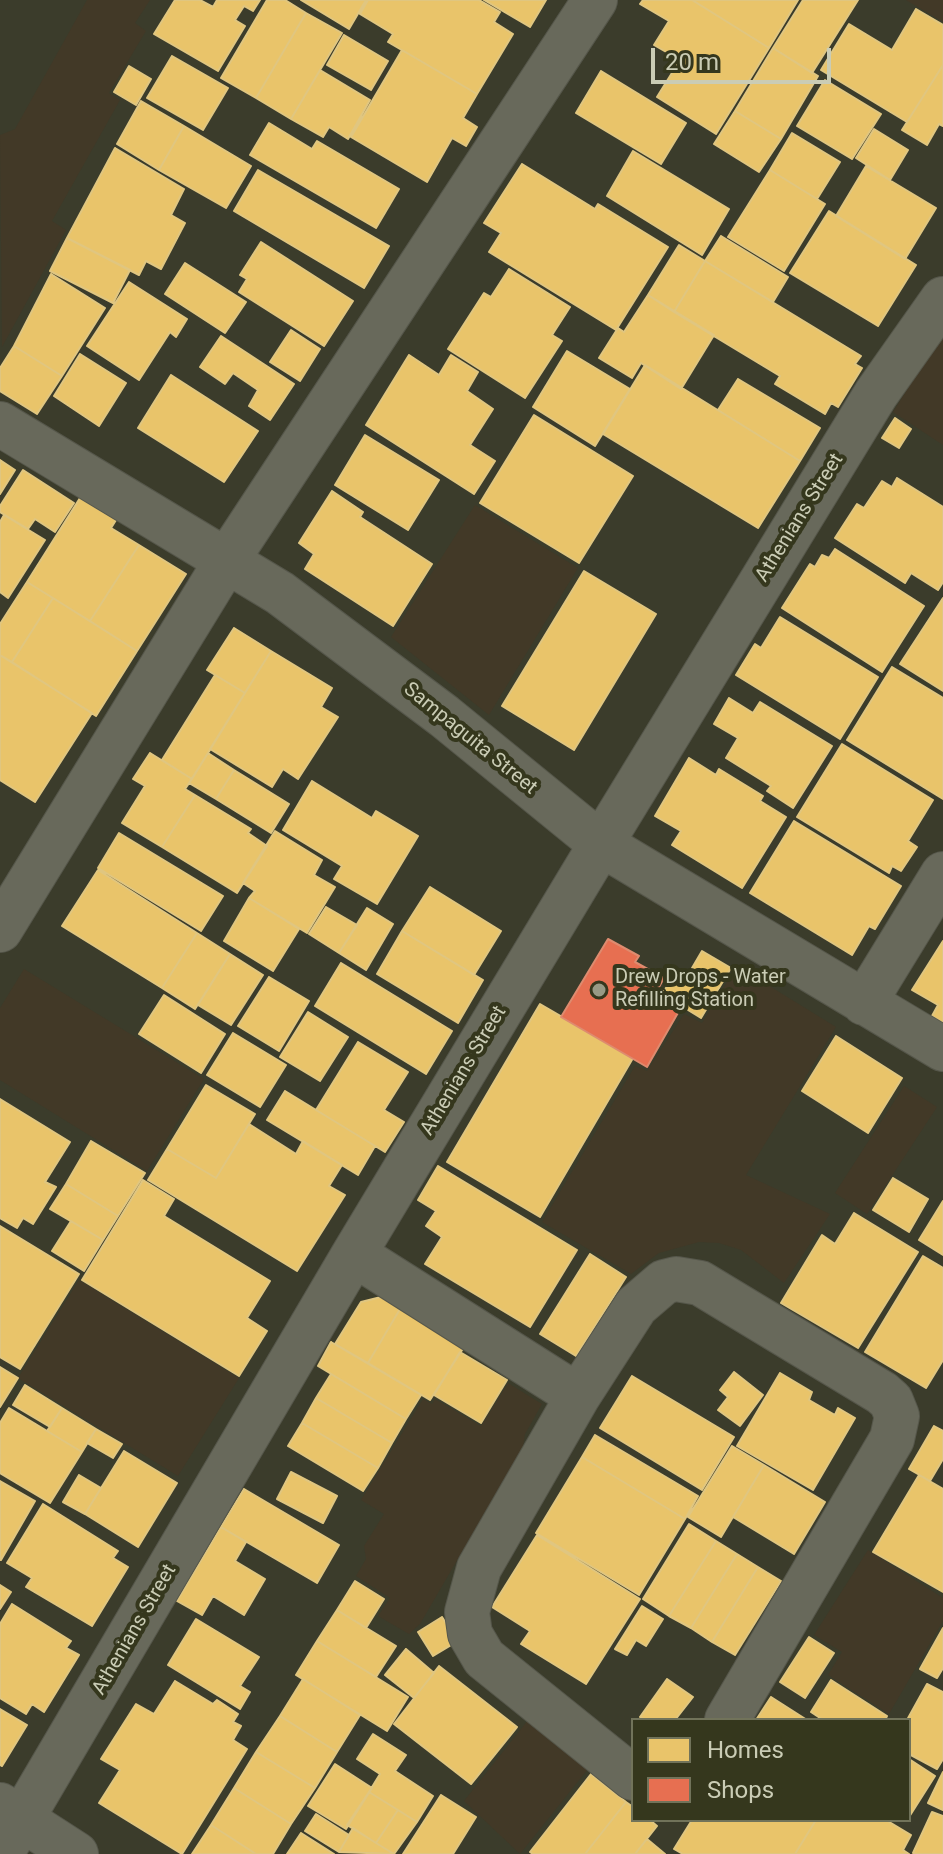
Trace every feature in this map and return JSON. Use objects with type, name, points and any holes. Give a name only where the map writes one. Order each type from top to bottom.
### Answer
[{"type":"street","points":[[0,930],[227,560],[595,0]]},
{"type":"street","name":"Athenians Street","points":[[8,1827],[876,394],[943,299]]},
{"type":"street","name":"Sampaguita Street","points":[[0,424],[280,593],[432,707],[601,844],[943,1049]]},
{"type":"street","points":[[864,1003],[943,874]]},
{"type":"street","points":[[354,1254],[578,1396]]},
{"type":"street","points":[[631,1776],[484,1658],[470,1634],[469,1598],[479,1568],[578,1396],[636,1306],[664,1282],[689,1280],[882,1393],[895,1407],[892,1439],[728,1718]]},
{"type":"street","points":[[8,1827],[76,1854]]},
{"type":"shaded area","points":[[87,0],[150,0],[135,23],[146,31],[109,93],[120,100],[52,221],[66,230],[2,347],[0,135],[15,129]]},
{"type":"shaded area","points":[[906,0],[943,0],[943,22]]},
{"type":"shaded area","points":[[943,332],[943,445],[893,412]]},
{"type":"shaded area","points":[[475,505],[578,568],[489,715],[391,637]]},
{"type":"shaded area","points":[[737,966],[836,1027],[746,1175],[830,1214],[784,1283],[741,1250],[719,1243],[699,1242],[659,1253],[631,1274],[542,1222],[635,1066],[647,1071],[684,1014],[702,1023]]},
{"type":"shaded area","points":[[24,969],[204,1079],[147,1171],[0,1080],[0,1008]]},
{"type":"shaded area","points":[[904,1086],[937,1107],[867,1214],[835,1193]]},
{"type":"shaded area","points":[[79,1280],[239,1378],[178,1476],[18,1378]]},
{"type":"shaded area","points":[[508,1383],[542,1404],[525,1434],[523,1447],[420,1624],[409,1634],[378,1616],[390,1598],[356,1576],[366,1559],[364,1546],[384,1514],[361,1500],[423,1399],[432,1404],[435,1399],[481,1426]]},
{"type":"shaded area","points":[[868,1550],[943,1598],[943,1621],[889,1714],[828,1675],[842,1652],[814,1635]]},
{"type":"shaded area","points":[[528,1720],[588,1769],[520,1854],[464,1801]]},
{"type":"building: Homes","points":[[175,0],[200,0],[213,7],[217,0],[260,0],[253,11],[244,6],[235,20],[245,26],[218,71],[154,34]]},
{"type":"building: Homes","points":[[267,0],[285,0],[306,13],[256,98],[221,78]]},
{"type":"building: Homes","points":[[301,0],[366,0],[349,29]]},
{"type":"building: Homes","points":[[368,0],[479,0],[500,12],[494,22],[513,34],[477,94],[388,42],[393,34],[360,14]]},
{"type":"building: Homes","points":[[484,0],[546,0],[530,27]]},
{"type":"building: Homes","points":[[643,0],[692,0],[769,48],[716,134],[657,97],[680,60],[654,45],[669,21],[640,4]]},
{"type":"building: Homes","points":[[692,0],[798,0],[769,48]]},
{"type":"building: Homes","points":[[803,0],[858,0],[812,73],[773,48]]},
{"type":"building: Homes","points":[[916,9],[943,25],[943,65],[907,122],[821,70],[849,24],[892,50]]},
{"type":"building: Homes","points":[[306,13],[342,33],[291,119],[256,98]]},
{"type":"building: Homes","points":[[344,35],[388,61],[371,90],[327,65]]},
{"type":"building: Homes","points":[[773,48],[818,76],[781,139],[735,111]]},
{"type":"building: Homes","points":[[402,50],[477,94],[463,118],[477,127],[466,146],[452,138],[427,182],[351,137]]},
{"type":"building: Homes","points":[[172,56],[228,88],[203,130],[147,98]]},
{"type":"building: Homes","points":[[943,65],[943,126],[939,124],[927,145],[902,130]]},
{"type":"building: Homes","points":[[129,66],[151,79],[136,105],[114,92]]},
{"type":"building: Homes","points":[[320,70],[370,100],[348,139],[329,127],[323,137],[291,119]]},
{"type":"building: Homes","points":[[601,71],[686,123],[661,164],[576,113]]},
{"type":"building: Homes","points":[[825,80],[881,114],[852,159],[797,126]]},
{"type":"building: Homes","points":[[141,101],[184,126],[159,170],[117,144]]},
{"type":"building: Homes","points":[[735,111],[781,139],[759,172],[714,144]]},
{"type":"building: Homes","points":[[269,123],[312,149],[317,141],[399,189],[376,228],[250,155]]},
{"type":"building: Homes","points":[[184,126],[251,166],[226,208],[159,170]]},
{"type":"building: Homes","points":[[874,129],[908,150],[890,180],[856,158]]},
{"type":"building: Homes","points":[[792,133],[840,162],[817,199],[770,170]]},
{"type":"building: Homes","points":[[115,148],[184,189],[171,215],[185,223],[161,269],[146,261],[139,275],[67,238]]},
{"type":"building: Homes","points":[[633,151],[729,209],[702,255],[607,196]]},
{"type":"building: Homes","points":[[522,164],[595,209],[598,204],[668,247],[616,330],[489,252],[501,233],[484,223]]},
{"type":"building: Homes","points":[[866,166],[936,208],[905,259],[836,216]]},
{"type":"building: Homes","points":[[258,170],[389,246],[364,288],[234,211]]},
{"type":"building: Homes","points":[[770,170],[825,204],[784,271],[728,237]]},
{"type":"building: Homes","points":[[829,211],[916,265],[878,326],[790,273]]},
{"type":"building: Homes","points":[[721,236],[788,277],[773,302],[705,261]]},
{"type":"building: Homes","points":[[67,238],[130,270],[113,303],[50,271]]},
{"type":"building: Homes","points":[[261,242],[353,301],[324,346],[239,292],[247,279],[240,275]]},
{"type":"building: Homes","points":[[679,245],[705,261],[674,312],[648,295]]},
{"type":"building: Homes","points":[[705,261],[861,356],[855,364],[862,368],[838,407],[831,403],[825,414],[775,384],[780,376],[674,312]]},
{"type":"building: Homes","points":[[185,263],[246,302],[225,333],[165,294]]},
{"type":"building: Homes","points":[[509,269],[570,307],[552,335],[562,341],[525,398],[448,349],[484,293],[491,297]]},
{"type":"building: Homes","points":[[51,274],[105,308],[62,376],[14,346]]},
{"type":"building: Homes","points":[[129,282],[187,319],[176,337],[170,332],[139,380],[87,346]]},
{"type":"building: Homes","points":[[648,295],[714,335],[681,389],[641,363],[632,378],[599,358],[618,328],[624,332]]},
{"type":"building: Homes","points":[[291,330],[320,349],[300,381],[270,362]]},
{"type":"building: Homes","points":[[221,336],[294,384],[270,420],[249,406],[258,390],[233,373],[225,384],[200,367]]},
{"type":"building: Homes","points":[[14,346],[62,376],[37,414],[0,391],[0,368]]},
{"type":"building: Homes","points":[[567,351],[630,389],[595,446],[533,407]]},
{"type":"building: Homes","points":[[80,354],[126,383],[99,426],[54,396]]},
{"type":"building: Homes","points":[[409,355],[439,375],[451,355],[478,372],[467,391],[493,409],[470,445],[495,461],[474,494],[366,425]]},
{"type":"building: Homes","points":[[645,365],[800,461],[758,528],[603,434]]},
{"type":"building: Homes","points":[[171,375],[258,431],[224,482],[138,428]]},
{"type":"building: Homes","points":[[738,379],[820,428],[800,461],[718,410]]},
{"type":"building: Homes","points":[[534,415],[633,476],[579,563],[480,503]]},
{"type":"building: Homes","points":[[895,418],[911,429],[899,448],[882,438]]},
{"type":"building: Homes","points":[[365,435],[439,480],[408,530],[335,485]]},
{"type":"building: Homes","points":[[0,460],[15,470],[0,494]]},
{"type":"building: Homes","points":[[23,470],[74,503],[55,532],[35,519],[28,529],[0,512],[0,506]]},
{"type":"building: Homes","points":[[897,478],[943,507],[943,582],[938,590],[911,573],[905,583],[835,538],[857,504],[864,508],[882,481],[892,487]]},
{"type":"building: Homes","points":[[332,491],[363,512],[360,517],[432,564],[393,626],[305,569],[314,554],[299,543]]},
{"type":"building: Homes","points":[[80,498],[116,520],[111,528],[139,545],[90,621],[27,582]]},
{"type":"building: Homes","points":[[4,515],[45,540],[8,598],[0,592],[0,522]]},
{"type":"building: Homes","points":[[139,545],[186,574],[137,651],[90,621]]},
{"type":"building: Homes","points":[[835,549],[924,606],[882,672],[782,608],[810,564],[815,567],[822,555],[829,558]]},
{"type":"building: Homes","points":[[584,571],[656,614],[574,750],[502,706]]},
{"type":"building: Homes","points":[[27,582],[53,598],[12,662],[0,655],[0,624]]},
{"type":"building: Homes","points":[[53,598],[137,651],[96,716],[12,662]]},
{"type":"building: Homes","points":[[943,598],[943,691],[900,664]]},
{"type":"building: Homes","points":[[780,617],[878,677],[840,739],[736,675],[755,644],[761,648]]},
{"type":"building: Homes","points":[[234,628],[271,651],[245,693],[207,670]]},
{"type":"building: Homes","points":[[271,651],[332,688],[321,707],[338,717],[298,779],[283,769],[272,787],[210,749]]},
{"type":"building: Homes","points":[[0,655],[92,713],[35,802],[0,780]]},
{"type":"building: Homes","points":[[892,667],[943,698],[943,799],[847,740]]},
{"type":"building: Homes","points":[[215,675],[245,693],[192,779],[162,760]]},
{"type":"building: Homes","points":[[729,698],[753,713],[760,702],[832,746],[793,808],[767,791],[771,786],[726,758],[738,738],[714,724]]},
{"type":"building: Homes","points":[[842,744],[933,800],[908,841],[917,847],[901,871],[892,866],[889,873],[797,817]]},
{"type":"building: Homes","points":[[150,753],[192,779],[185,789],[195,795],[162,847],[122,823],[145,786],[133,779]]},
{"type":"building: Homes","points":[[208,753],[234,770],[216,799],[189,783]]},
{"type":"building: Homes","points":[[689,758],[716,775],[719,769],[763,796],[760,801],[786,817],[742,888],[672,845],[681,831],[655,816]]},
{"type":"building: Homes","points":[[234,770],[289,804],[271,833],[216,799]]},
{"type":"building: Homes","points":[[312,781],[372,818],[376,811],[418,836],[377,904],[334,879],[342,866],[283,830]]},
{"type":"building: Homes","points":[[195,795],[251,829],[248,833],[267,846],[237,893],[162,847]]},
{"type":"building: Homes","points":[[794,821],[901,886],[875,929],[869,926],[852,955],[750,893]]},
{"type":"building: Homes","points":[[275,831],[322,860],[314,875],[335,887],[307,933],[249,898],[255,891],[243,883]]},
{"type":"building: Homes","points":[[119,833],[223,896],[201,931],[98,868]]},
{"type":"building: Homes","points":[[98,870],[197,933],[162,988],[62,926]]},
{"type":"building: Homes","points":[[430,887],[501,931],[474,975],[402,931]]},
{"type":"building: Homes","points":[[249,898],[299,929],[273,971],[224,941]]},
{"type":"building: Homes","points":[[326,907],[357,925],[339,953],[309,934]]},
{"type":"building: Homes","points":[[367,908],[393,924],[366,970],[339,953]]},
{"type":"building: Homes","points":[[402,931],[483,980],[458,1023],[377,974]]},
{"type":"building: Homes","points":[[197,933],[230,954],[195,1009],[162,988]]},
{"type":"building: Homes","points":[[943,941],[943,1023],[932,1016],[938,1005],[912,990]]},
{"type":"building: Homes","points":[[702,951],[731,968],[701,1018],[662,994],[675,974],[685,980]]},
{"type":"building: Homes","points":[[230,954],[263,975],[231,1025],[198,1005]]},
{"type":"building: Homes","points":[[341,963],[452,1031],[426,1074],[315,1006]]},
{"type":"building: Homes","points":[[269,977],[309,1001],[279,1051],[238,1026]]},
{"type":"building: Homes","points":[[164,995],[225,1034],[201,1073],[139,1034]]},
{"type":"building: Homes","points":[[540,1004],[633,1058],[540,1217],[447,1162]]},
{"type":"building: Homes","points":[[308,1012],[348,1037],[320,1081],[280,1057]]},
{"type":"building: Homes","points":[[233,1033],[286,1065],[260,1107],[207,1075]]},
{"type":"building: Homes","points":[[836,1036],[902,1078],[868,1133],[802,1091]]},
{"type":"building: Homes","points":[[358,1042],[408,1072],[384,1110],[404,1122],[385,1152],[316,1110]]},
{"type":"building: Homes","points":[[206,1085],[255,1114],[216,1178],[167,1149]]},
{"type":"building: Homes","points":[[285,1091],[375,1146],[358,1175],[267,1120]]},
{"type":"building: Homes","points":[[0,1099],[70,1142],[45,1182],[56,1187],[33,1224],[23,1218],[17,1228],[0,1218]]},
{"type":"building: Homes","points":[[249,1124],[296,1154],[303,1141],[342,1165],[329,1186],[345,1195],[297,1271],[148,1180],[167,1149],[216,1178]]},
{"type":"building: Homes","points":[[91,1141],[145,1173],[118,1216],[66,1184]]},
{"type":"building: Homes","points":[[438,1166],[577,1250],[530,1327],[425,1264],[442,1237],[426,1226],[436,1211],[418,1200]]},
{"type":"building: Homes","points":[[893,1178],[928,1199],[909,1232],[873,1210]]},
{"type":"building: Homes","points":[[143,1180],[174,1199],[164,1216],[270,1281],[247,1318],[267,1331],[239,1376],[82,1280]]},
{"type":"building: Homes","points":[[66,1184],[118,1216],[103,1240],[50,1209]]},
{"type":"building: Homes","points":[[943,1201],[943,1255],[919,1240]]},
{"type":"building: Homes","points":[[854,1213],[918,1252],[858,1348],[781,1303],[822,1235],[835,1244]]},
{"type":"building: Homes","points":[[71,1221],[103,1240],[84,1271],[52,1251]]},
{"type":"building: Homes","points":[[0,1226],[79,1274],[20,1369],[0,1357]]},
{"type":"building: Homes","points":[[590,1254],[626,1277],[576,1356],[540,1334]]},
{"type":"building: Homes","points":[[923,1256],[943,1268],[943,1360],[926,1388],[865,1352]]},
{"type":"building: Homes","points":[[381,1297],[400,1309],[368,1363],[335,1344],[361,1302]]},
{"type":"building: Homes","points":[[400,1309],[464,1347],[430,1400],[368,1363]]},
{"type":"building: Homes","points":[[331,1342],[421,1395],[406,1419],[318,1366]]},
{"type":"building: Homes","points":[[460,1352],[507,1380],[481,1423],[434,1395]]},
{"type":"building: Homes","points":[[0,1367],[18,1378],[0,1407]]},
{"type":"building: Homes","points":[[734,1372],[763,1395],[740,1426],[718,1410],[728,1397],[720,1390]]},
{"type":"building: Homes","points":[[780,1373],[812,1392],[809,1400],[835,1415],[838,1408],[855,1418],[813,1490],[737,1446]]},
{"type":"building: Homes","points":[[331,1374],[406,1419],[392,1443],[316,1398]]},
{"type":"building: Homes","points":[[632,1376],[734,1437],[702,1490],[600,1428]]},
{"type":"building: Homes","points":[[25,1385],[62,1408],[50,1427],[13,1405]]},
{"type":"building: Homes","points":[[316,1398],[392,1443],[378,1468],[302,1423]]},
{"type":"building: Homes","points":[[9,1408],[82,1452],[50,1503],[0,1473],[0,1423]]},
{"type":"building: Homes","points":[[62,1408],[96,1429],[82,1452],[47,1431]]},
{"type":"building: Homes","points":[[302,1423],[378,1468],[363,1491],[288,1446]]},
{"type":"building: Homes","points":[[934,1426],[943,1431],[943,1459],[930,1481],[909,1469]]},
{"type":"building: Homes","points":[[96,1429],[122,1444],[113,1458],[87,1443]]},
{"type":"building: Homes","points":[[595,1435],[698,1496],[685,1519],[582,1457]]},
{"type":"building: Homes","points":[[732,1446],[764,1465],[721,1537],[688,1517]]},
{"type":"building: Homes","points":[[124,1451],[177,1483],[138,1547],[85,1514]]},
{"type":"building: Homes","points":[[582,1457],[685,1519],[639,1595],[536,1533]]},
{"type":"building: Homes","points":[[764,1465],[825,1502],[794,1554],[733,1517]]},
{"type":"building: Homes","points":[[291,1472],[337,1496],[323,1523],[277,1499]]},
{"type":"building: Homes","points":[[79,1475],[101,1488],[85,1514],[63,1502]]},
{"type":"building: Homes","points":[[919,1475],[943,1489],[943,1592],[873,1552]]},
{"type":"building: Homes","points":[[0,1481],[35,1501],[1,1560],[0,1560]]},
{"type":"building: Homes","points":[[244,1489],[339,1545],[317,1583],[221,1527]]},
{"type":"building: Homes","points":[[43,1504],[118,1551],[113,1558],[128,1567],[92,1626],[26,1587],[32,1578],[7,1563]]},
{"type":"building: Homes","points":[[689,1524],[716,1541],[669,1616],[643,1599]]},
{"type":"building: Homes","points":[[221,1527],[246,1542],[235,1561],[265,1579],[244,1615],[213,1596],[202,1615],[177,1601]]},
{"type":"building: Homes","points":[[537,1535],[640,1599],[586,1684],[521,1644],[530,1631],[492,1607]]},
{"type":"building: Homes","points":[[716,1541],[737,1554],[691,1628],[669,1616]]},
{"type":"building: Homes","points":[[737,1554],[758,1567],[712,1642],[691,1628]]},
{"type":"building: Homes","points":[[758,1567],[781,1581],[735,1655],[712,1642]]},
{"type":"building: Homes","points":[[355,1581],[384,1599],[366,1628],[337,1610]]},
{"type":"building: Homes","points":[[0,1585],[11,1592],[0,1609]]},
{"type":"building: Homes","points":[[12,1604],[71,1641],[66,1648],[79,1655],[44,1712],[32,1704],[26,1714],[0,1698],[0,1624]]},
{"type":"building: Homes","points":[[642,1606],[663,1619],[646,1646],[636,1640],[627,1655],[615,1649]]},
{"type":"building: Homes","points":[[337,1610],[396,1646],[376,1677],[317,1641]]},
{"type":"building: Homes","points":[[442,1617],[458,1641],[433,1656],[418,1632]]},
{"type":"building: Homes","points":[[196,1619],[259,1657],[240,1686],[250,1692],[240,1709],[168,1665]]},
{"type":"building: Homes","points":[[943,1628],[943,1668],[937,1678],[920,1669]]},
{"type":"building: Homes","points":[[809,1637],[834,1653],[805,1698],[780,1682]]},
{"type":"building: Homes","points":[[317,1641],[408,1697],[387,1731],[296,1675]]},
{"type":"building: Homes","points":[[406,1649],[434,1673],[414,1698],[385,1675]]},
{"type":"building: Homes","points":[[439,1666],[517,1727],[471,1784],[394,1724]]},
{"type":"building: Homes","points":[[303,1679],[360,1715],[337,1752],[280,1716]]},
{"type":"building: Homes","points":[[667,1679],[693,1697],[677,1718],[640,1717]]},
{"type":"building: Homes","points":[[831,1680],[887,1716],[820,1718],[811,1712]]},
{"type":"building: Homes","points":[[175,1681],[213,1704],[217,1700],[238,1714],[233,1722],[241,1726],[233,1740],[247,1749],[182,1854],[99,1803],[120,1770],[101,1759],[136,1704],[154,1714]]},
{"type":"building: Homes","points":[[927,1684],[943,1692],[943,1759],[937,1769],[911,1755],[911,1718],[908,1718]]},
{"type":"building: Homes","points":[[771,1697],[804,1718],[757,1718]]},
{"type":"building: Homes","points":[[0,1709],[27,1725],[2,1766],[0,1765]]},
{"type":"building: Homes","points":[[280,1716],[337,1752],[315,1788],[256,1752]]},
{"type":"building: Homes","points":[[373,1734],[406,1755],[395,1771],[433,1796],[417,1822],[369,1792],[380,1774],[357,1759]]},
{"type":"building: Homes","points":[[256,1752],[315,1788],[291,1824],[234,1788]]},
{"type":"building: Homes","points":[[911,1760],[935,1776],[911,1814]]},
{"type":"building: Homes","points":[[335,1764],[372,1788],[346,1829],[308,1806]]},
{"type":"building: Homes","points":[[943,1772],[943,1810],[928,1803]]},
{"type":"building: Homes","points":[[591,1774],[626,1802],[585,1854],[530,1852]]},
{"type":"building: Homes","points":[[234,1788],[291,1824],[273,1854],[256,1854],[211,1825]]},
{"type":"building: Homes","points":[[369,1792],[398,1810],[376,1843],[347,1825]]},
{"type":"building: Homes","points":[[441,1795],[476,1817],[453,1854],[403,1854]]},
{"type":"building: Homes","points":[[626,1802],[631,1806],[631,1822],[652,1822],[657,1826],[635,1854],[585,1854]]},
{"type":"building: Homes","points":[[398,1810],[417,1822],[394,1854],[376,1843]]},
{"type":"building: Homes","points":[[932,1812],[943,1816],[943,1854],[913,1853]]},
{"type":"building: Homes","points":[[316,1814],[349,1835],[339,1852],[305,1831]]},
{"type":"building: Homes","points":[[691,1822],[815,1822],[795,1854],[683,1854],[674,1849]]},
{"type":"building: Homes","points":[[815,1822],[889,1822],[911,1835],[903,1850],[909,1854],[795,1854]]},
{"type":"building: Homes","points":[[211,1825],[256,1854],[192,1854]]},
{"type":"building: Homes","points":[[353,1828],[376,1843],[394,1854],[339,1852]]},
{"type":"building: Homes","points":[[301,1833],[334,1854],[287,1854]]},
{"type":"building: Homes","points":[[647,1839],[665,1854],[635,1854]]},
{"type":"building: Shops","points":[[608,939],[639,956],[635,962],[664,978],[654,996],[679,1011],[647,1067],[561,1017]]},
{"type":"place","name":"Drew Drops - Water Refilling Station","points":[[599,990]]}]
